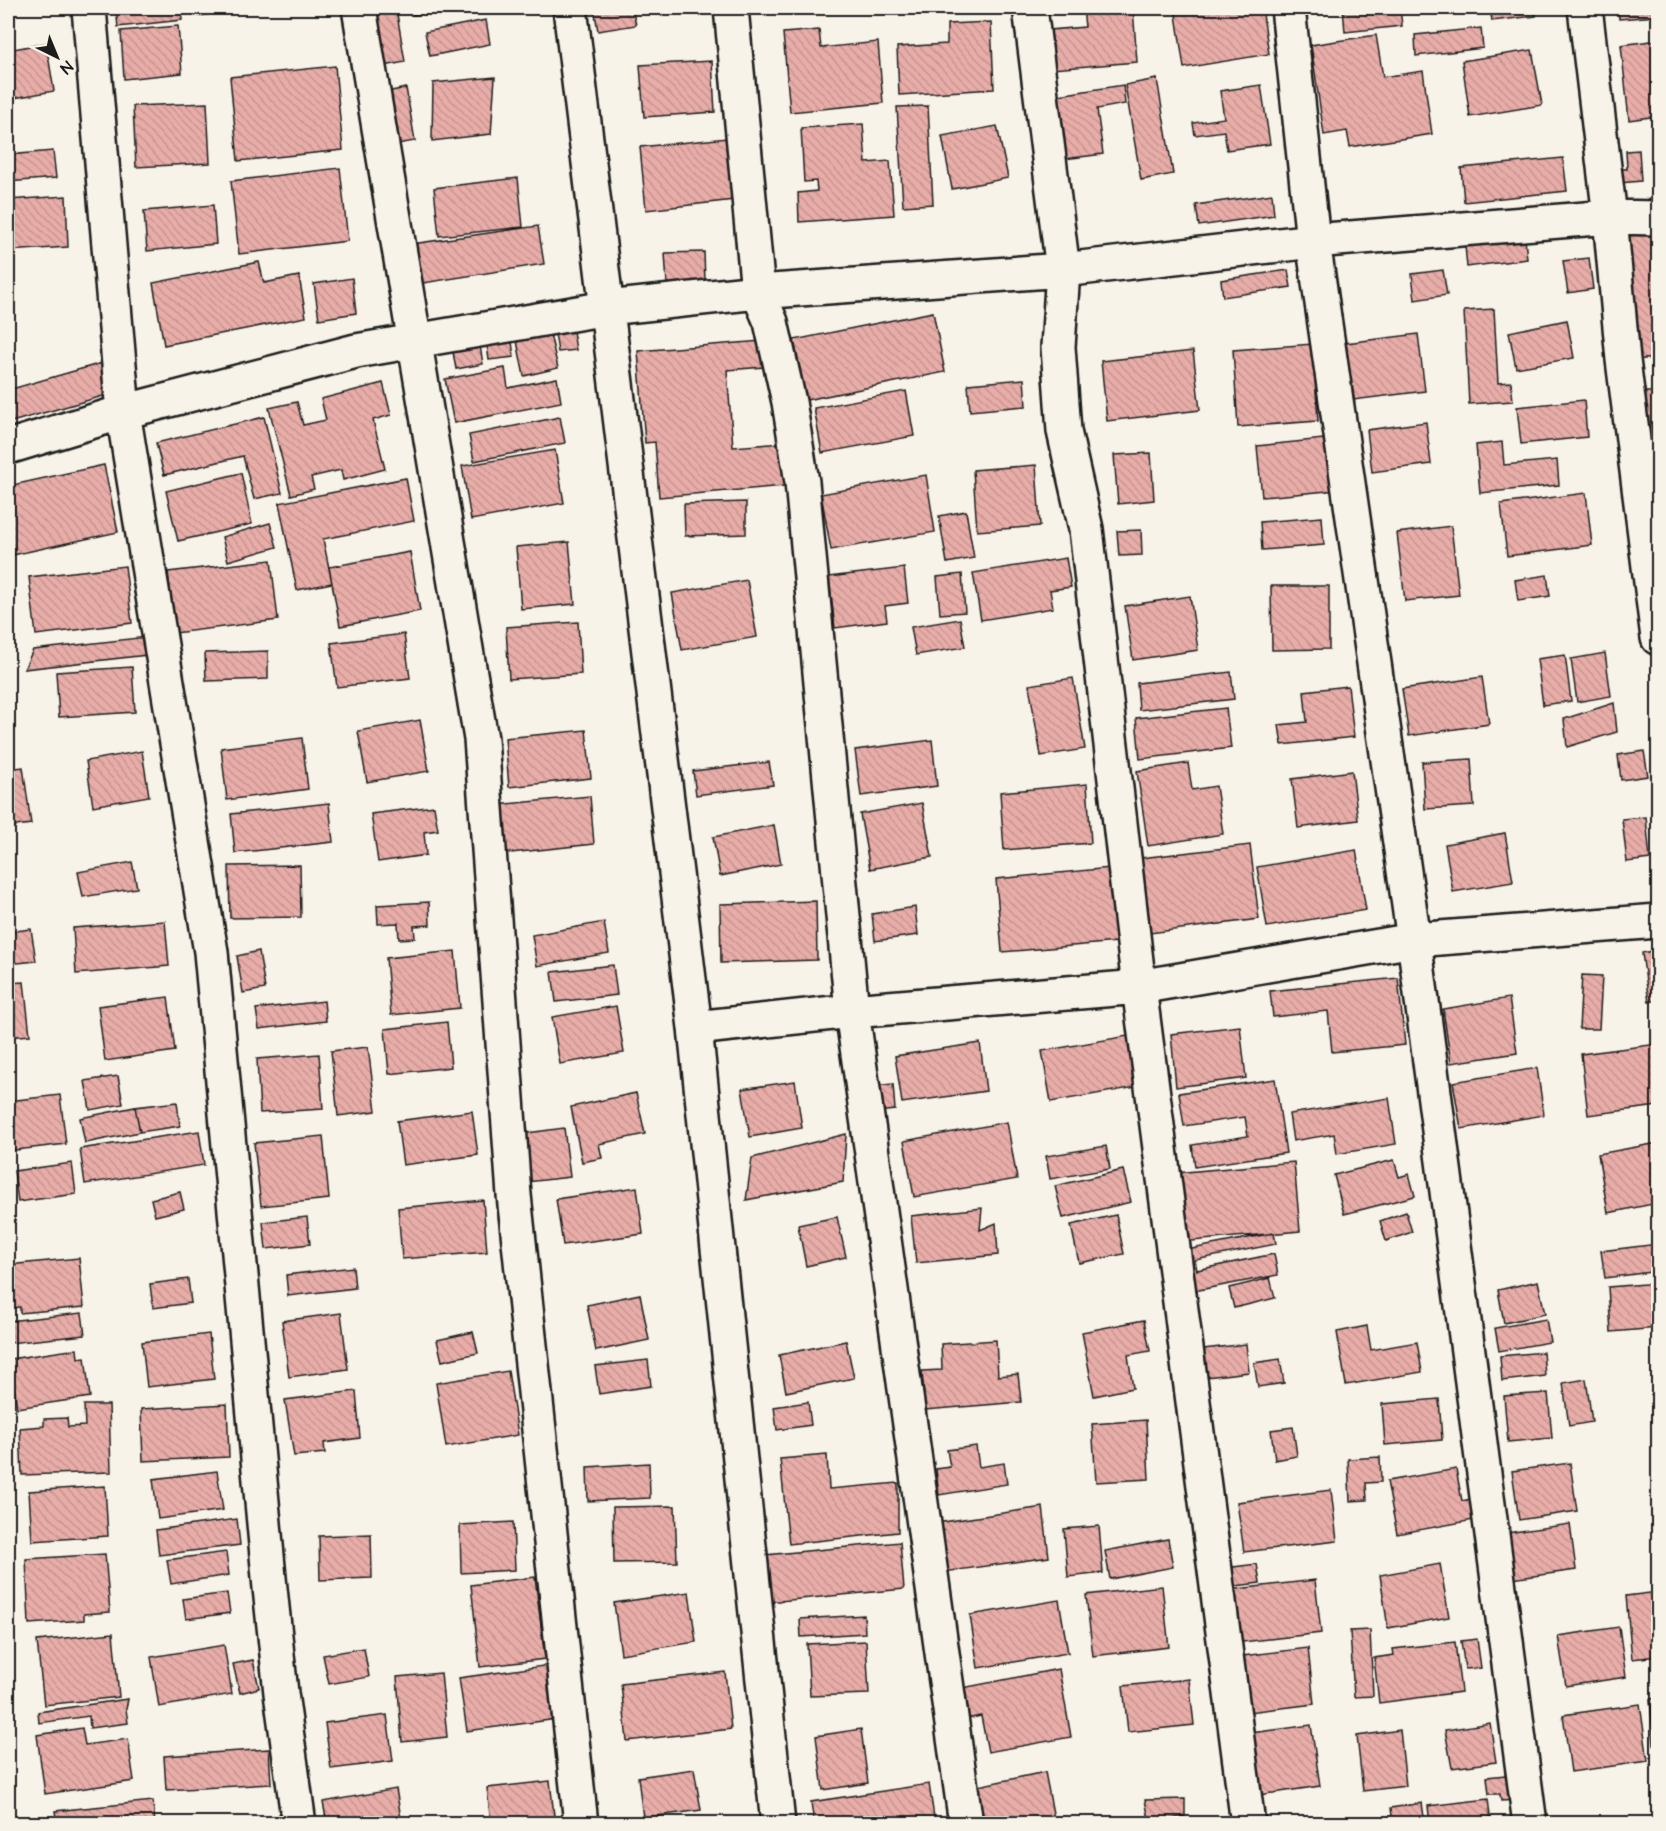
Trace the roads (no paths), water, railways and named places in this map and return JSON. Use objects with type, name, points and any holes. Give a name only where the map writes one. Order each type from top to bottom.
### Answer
[{"type":"street","points":[[89,8],[123,412],[211,952],[270,1588],[299,1824]]},
{"type":"street","points":[[359,8],[482,739],[514,1196],[581,1824]]},
{"type":"street","points":[[570,8],[695,1028],[778,1824]]},
{"type":"street","points":[[731,8],[758,292],[771,322],[789,402],[802,482],[852,1011],[966,1824]]},
{"type":"street","points":[[1030,8],[1063,270],[1058,347],[1064,431],[1086,529],[1139,987],[1248,1824]]},
{"type":"street","points":[[1288,8],[1313,241],[1414,940],[1530,1824]]},
{"type":"street","points":[[1585,8],[1610,217],[1623,360],[1659,638]]},
{"type":"street","points":[[8,447],[123,412],[356,351],[607,308],[758,292],[1063,270],[1313,241],[1610,217],[1659,218]]},
{"type":"street","points":[[695,1028],[852,1011],[1139,987],[1414,940],[1659,921]]}]
